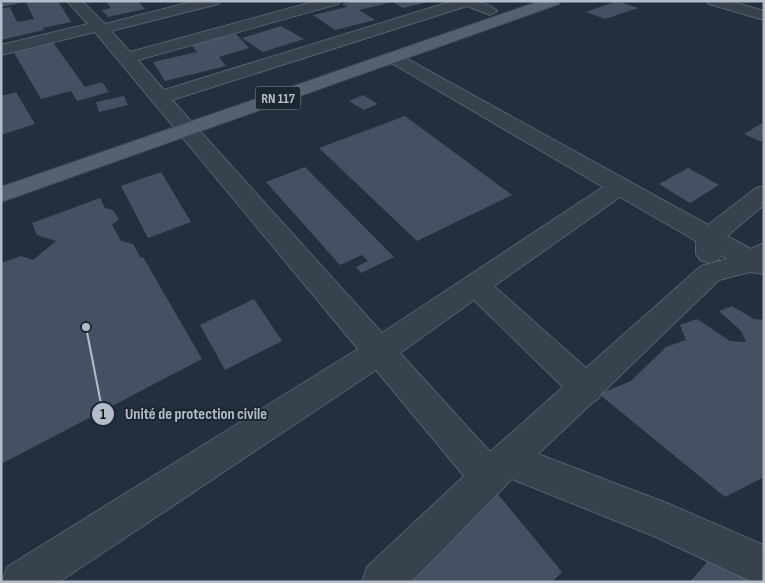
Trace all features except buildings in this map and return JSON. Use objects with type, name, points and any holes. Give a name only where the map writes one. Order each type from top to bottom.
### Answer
[{"type":"main road","name":"RN 117","points":[[111,138],[520,1]]},
{"type":"main road","name":"RN 117","points":[[1,195],[175,115],[394,58],[550,2]]},
{"type":"street","points":[[74,1],[127,58],[378,352],[498,469],[609,499],[730,549],[764,566]]},
{"type":"street","points":[[1,50],[211,1]]},
{"type":"street","points":[[127,58],[333,1]]},
{"type":"street","points":[[175,115],[343,41],[468,1],[490,11]]},
{"type":"street","points":[[714,1],[764,16]]},
{"type":"street","points":[[343,41],[364,53]]},
{"type":"street","points":[[394,58],[709,237],[760,261]]},
{"type":"street","points":[[22,582],[378,352],[620,186]]},
{"type":"street","points":[[709,237],[764,194]]},
{"type":"street","points":[[709,237],[710,273]]},
{"type":"street","points":[[382,582],[498,469],[587,389],[710,273],[760,261]]},
{"type":"street","points":[[476,285],[587,389]]},
{"type":"place","name":"Unité de protection civile","points":[[86,327]]}]
